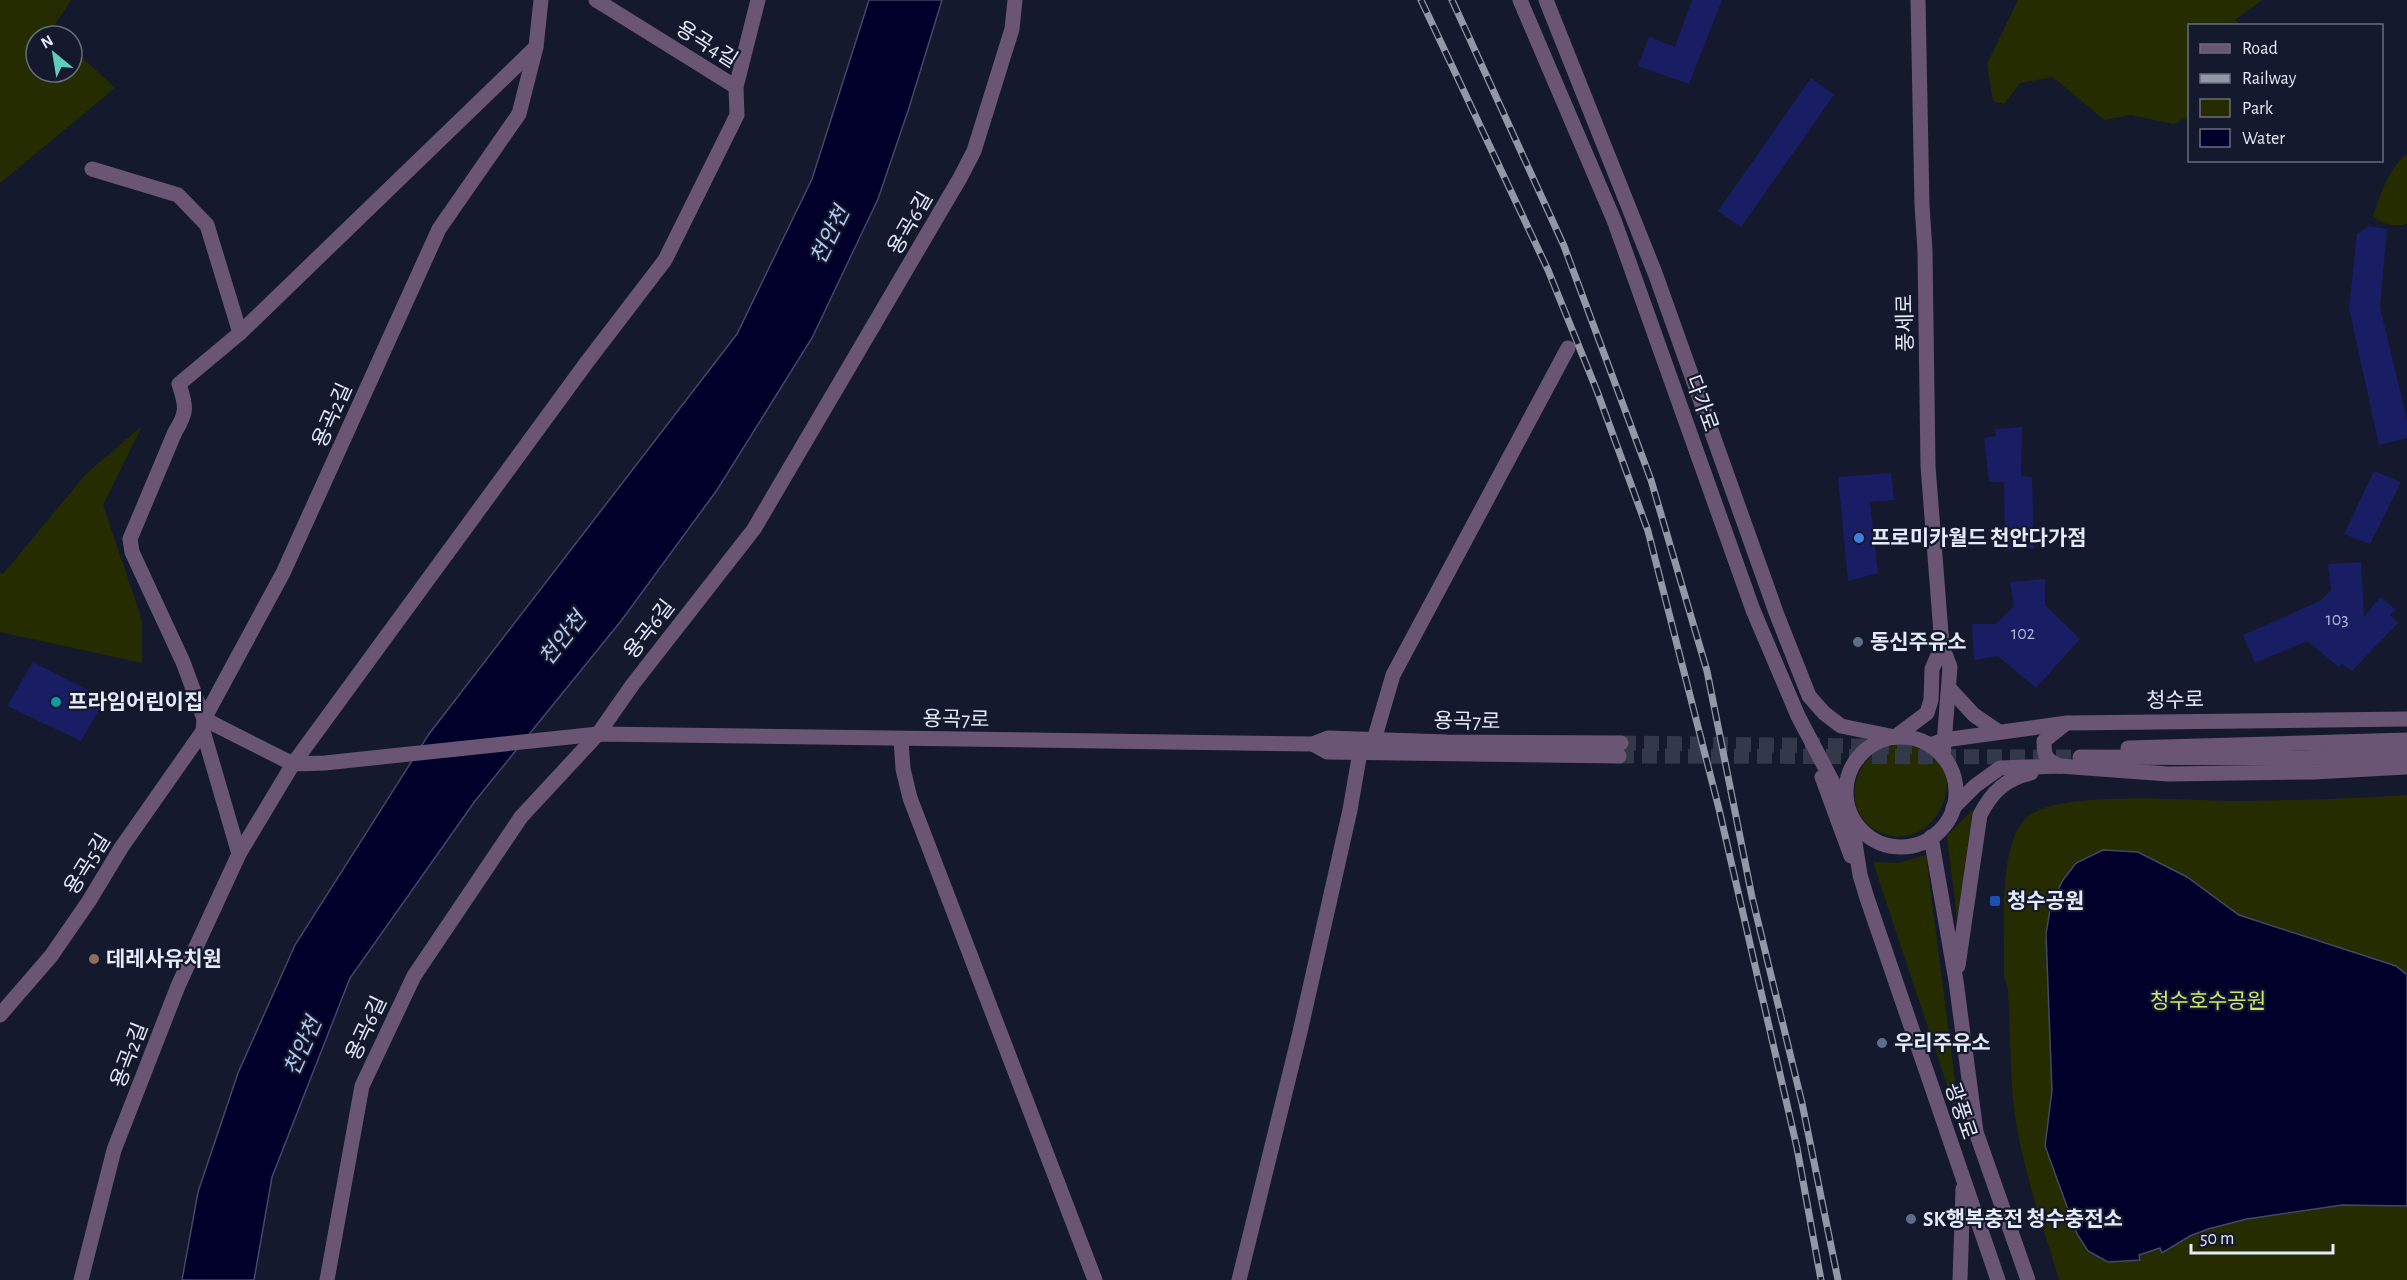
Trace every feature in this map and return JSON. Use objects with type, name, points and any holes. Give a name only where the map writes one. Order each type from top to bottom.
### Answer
[{"type":"street","name":"용곡2길","points":[[203,725],[283,573],[439,229],[519,114],[536,47],[542,0]]},
{"type":"street","name":"용곡4길","points":[[596,0],[736,87]]},
{"type":"street","name":"용곡2길","points":[[81,1280],[114,1150],[178,986],[239,854],[293,764],[580,372],[665,260],[737,115],[736,87],[758,0]]},
{"type":"street","name":"용곡6길","points":[[327,1280],[362,1086],[414,976],[521,817],[598,734],[633,684],[754,529],[974,151],[1012,29],[1015,0]]},
{"type":"street","name":"다가로","points":[[1520,0],[1614,220],[1754,610],[1798,716],[1851,817]]},
{"type":"street","name":"다가로","points":[[1546,0],[1655,273],[1777,615],[1809,696],[1824,713],[1841,726],[1896,737]]},
{"type":"street","name":"풍세로","points":[[1918,0],[1922,205],[1926,251],[1928,466],[1942,646],[1950,667],[1950,689],[1937,743]]},
{"type":"street","points":[[239,854],[183,662],[132,552],[130,539],[175,432],[185,416],[185,402],[178,384],[240,333],[536,47]]},
{"type":"street","points":[[92,169],[177,195],[199,216],[207,225],[240,333]]},
{"type":"street","points":[[1374,740],[1393,675],[1568,348]]},
{"type":"street","name":"풍세로","points":[[1896,737],[1927,713],[1931,700],[1932,669],[1942,646]]},
{"type":"street","points":[[1950,689],[1974,715],[1999,732]]},
{"type":"street","points":[[1798,716],[1867,898]]},
{"type":"street","name":"청수로","points":[[1937,743],[2067,723],[2407,719]]},
{"type":"street","points":[[2060,766],[2047,760],[2044,754],[2044,741],[2067,723]]},
{"type":"street","points":[[203,725],[293,764]]},
{"type":"street","name":"용곡5길","points":[[0,1015],[51,956],[203,725]]},
{"type":"street","name":"용곡7로","points":[[293,764],[325,763],[598,734],[1313,744],[1328,738],[1620,749],[1327,752],[1313,744]]},
{"type":"street","points":[[1896,737],[1937,743],[1952,772],[1956,790],[1953,808],[1945,825],[1931,837],[1914,845],[1896,846],[1878,842],[1862,831],[1851,817],[1846,800],[1846,782],[1852,765],[1863,751],[1878,742],[1896,737]]},
{"type":"street","points":[[901,740],[903,769],[910,798],[1095,1280]]},
{"type":"street","points":[[2407,740],[2081,753],[2300,758],[2407,753]]},
{"type":"street","points":[[1239,1280],[1305,1009],[1350,810],[1360,752]]},
{"type":"street","points":[[1953,808],[1975,786],[2000,768],[2060,766],[2168,774],[2407,768]]},
{"type":"street","points":[[1956,981],[1980,815],[1989,798],[2002,785],[2017,776],[2060,766]]},
{"type":"street","name":"광풍로","points":[[1851,817],[1860,874],[1867,898],[1998,1280]]},
{"type":"street","name":"광풍로","points":[[1931,837],[1956,981],[1976,1132],[2028,1280]]},
{"type":"street","points":[[1960,1280],[1964,1180]]},
{"type":"green space","points":[[0,0],[71,0],[55,24],[24,24],[24,84],[84,84],[84,59],[115,88],[0,183]]},
{"type":"green space","points":[[2018,0],[2262,0],[2235,20],[2239,24],[2188,24],[2188,117],[2174,124],[2131,115],[2104,120],[2053,77],[2020,83],[2004,104],[1993,101],[1987,64]]},
{"type":"green space","points":[[2407,154],[2407,224],[2384,223],[2373,216],[2390,174]]},
{"type":"green space","points":[[142,426],[103,505],[142,620],[142,663],[0,632],[0,573],[3,574],[87,473]]},
{"type":"green space","points":[[1904,742],[1933,754],[1947,779],[1946,795],[1936,816],[1928,825],[1919,832],[1896,837],[1872,828],[1863,819],[1857,808],[1855,785],[1859,773],[1875,753]]},
{"type":"green space","name":"청수호수공원","points":[[2407,795],[2407,1280],[2059,1280],[2023,1157],[2012,1083],[2008,989],[2004,975],[2004,894],[2010,852],[2015,834],[2024,820],[2040,810],[2064,803],[2094,800],[2128,798],[2243,801]]},
{"type":"green space","points":[[1973,809],[1957,919],[1947,836]]},
{"type":"green space","points":[[1926,855],[1961,1127],[1873,862],[1898,863]]},
{"type":"water","name":"천안천","points":[[869,0],[942,0],[878,199],[812,338],[717,490],[621,621],[475,801],[350,978],[272,1177],[254,1280],[182,1280],[198,1192],[238,1073],[295,945],[429,734],[737,334],[812,179]]},
{"type":"water","name":"청수호수공원","points":[[2103,850],[2138,852],[2187,877],[2239,915],[2396,966],[2407,975],[2407,1206],[2342,1205],[2247,1219],[2190,1236],[2162,1253],[2160,1248],[2139,1255],[2140,1260],[2108,1262],[2088,1251],[2077,1234],[2045,1146],[2052,1091],[2046,934],[2051,904],[2063,880],[2076,863]]},
{"type":"building","points":[[1692,0],[1722,0],[1689,84],[1638,66],[1649,37],[1675,47]]},
{"type":"building","points":[[1811,78],[1834,95],[1741,227],[1718,211]]},
{"type":"building","points":[[2369,226],[2387,229],[2380,307],[2407,420],[2407,438],[2379,445],[2349,308],[2357,234]]},
{"type":"building","points":[[2022,427],[2021,476],[2032,477],[2034,549],[2005,550],[2004,482],[1989,482],[1984,438],[1996,436],[1995,429]]},
{"type":"building","points":[[2374,471],[2401,482],[2370,544],[2344,534]]},
{"type":"building","name":"프로미카월드 천안다가점","points":[[1891,473],[1894,500],[1870,502],[1878,573],[1848,581],[1838,477]]},
{"type":"building","points":[[2361,562],[2364,617],[2380,597],[2396,610],[2390,615],[2398,623],[2352,671],[2342,664],[2339,667],[2307,641],[2255,663],[2243,635],[2320,601],[2331,590],[2328,564]]},
{"type":"building","points":[[2045,579],[2045,605],[2080,639],[2036,688],[1998,656],[1974,660],[1972,624],[1996,624],[2014,606],[2010,582]]},
{"type":"building","name":"프라임어린이집","points":[[33,662],[105,699],[81,741],[7,706]]},
{"type":"tunnel","points":[[1621,743],[1941,747]]},
{"type":"tunnel","points":[[1619,756],[2080,757]]},
{"type":"railway","points":[[1421,0],[1548,270],[1597,391],[1648,531],[1719,809],[1797,1148],[1821,1280]]},
{"type":"railway","points":[[1452,0],[1564,246],[1651,480],[1707,671],[1752,897],[1802,1103],[1838,1280]]},
{"type":"place","name":"프로미카월드 천안다가점","points":[[1859,538]]},
{"type":"place","name":"동신주유소","points":[[1858,642]]},
{"type":"place","name":"프라임어린이집","points":[[56,702]]},
{"type":"place","name":"청수공원","points":[[1995,901]]},
{"type":"place","name":"데레사유치원","points":[[94,959]]},
{"type":"place","name":"우리주유소","points":[[1882,1043]]},
{"type":"place","name":"SK행복충전 청수충전소","points":[[1911,1219]]}]
